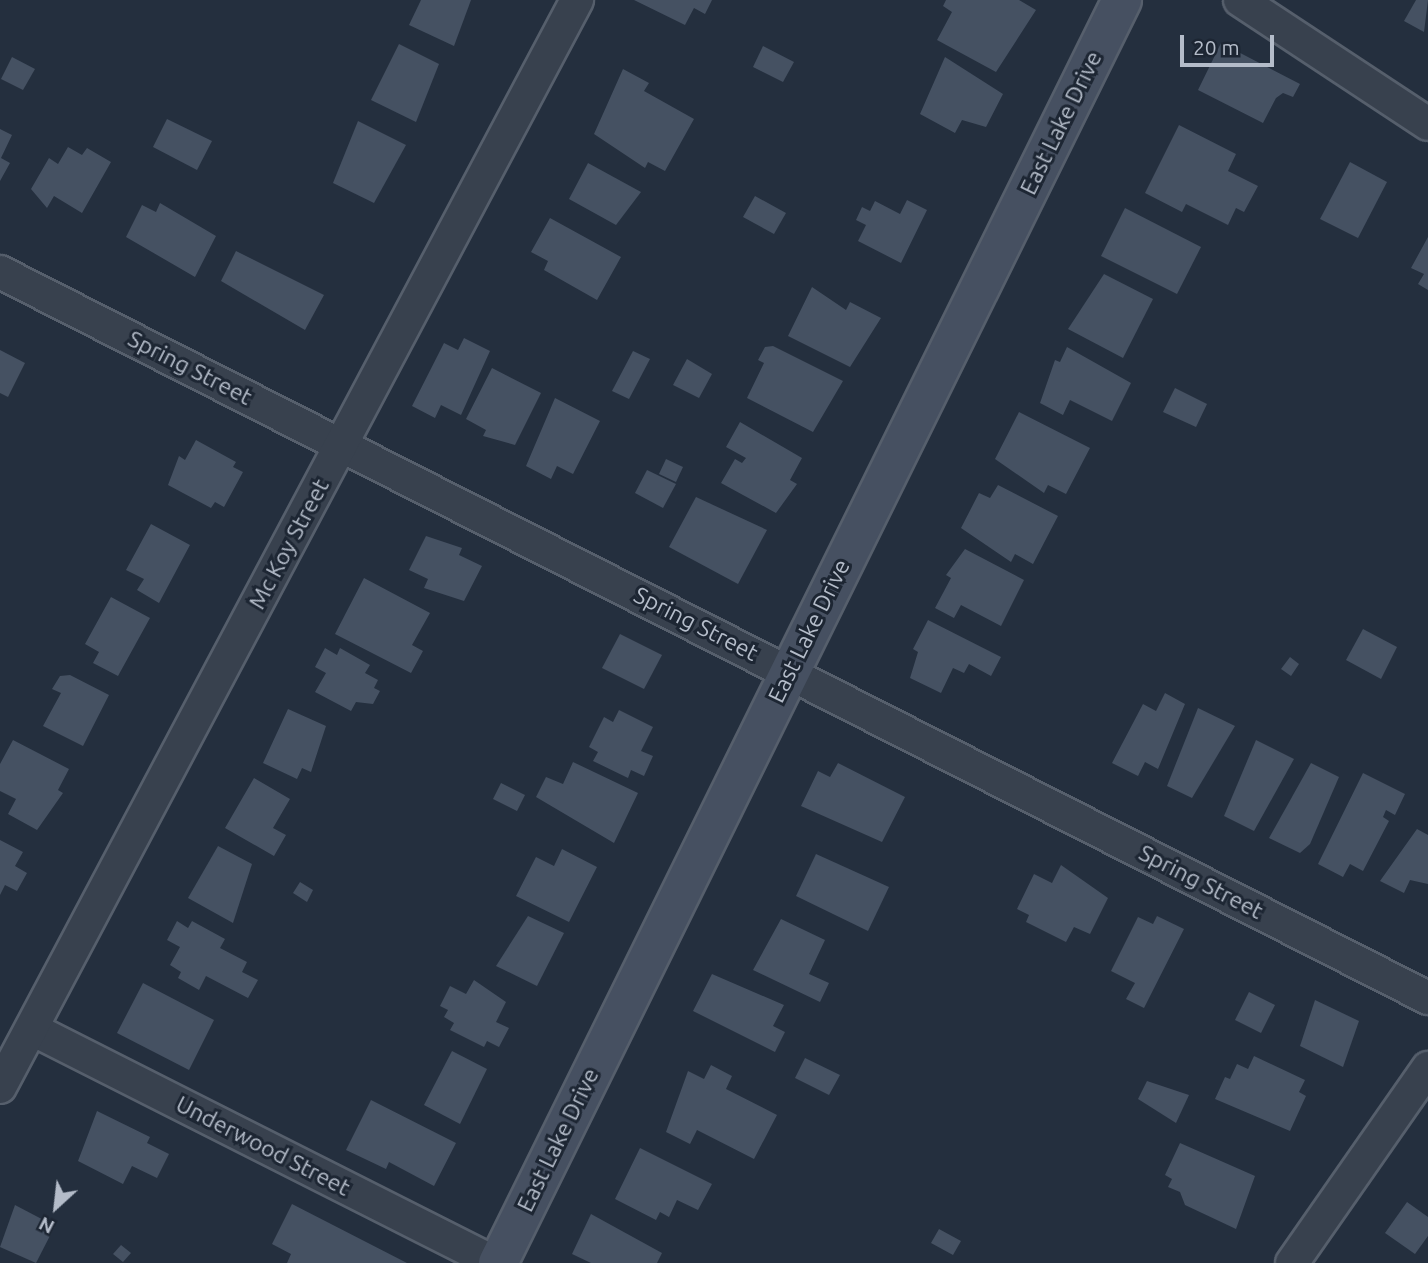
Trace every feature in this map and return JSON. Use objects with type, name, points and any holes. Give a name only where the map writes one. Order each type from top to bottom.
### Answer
[{"type":"street","name":"Mc Koy Street","points":[[0,1087],[577,0]]},
{"type":"street","name":"East Lake Drive","points":[[496,1263],[1122,0]]},
{"type":"street","points":[[1240,0],[1428,124]]},
{"type":"street","name":"Spring Street","points":[[0,272],[1428,998]]},
{"type":"street","name":"Underwood Street","points":[[32,1029],[496,1263]]},
{"type":"street","points":[[1292,1263],[1428,1068]]},
{"type":"building","points":[[421,0],[471,0],[454,46],[409,25]]},
{"type":"building","points":[[634,0],[712,0],[705,14],[694,8],[685,25]]},
{"type":"building","points":[[946,0],[1019,0],[1036,10],[996,72],[937,40],[952,12],[943,6]]},
{"type":"building","points":[[1416,0],[1428,0],[1424,32],[1404,21]]},
{"type":"building","points":[[1221,43],[1300,84],[1293,97],[1283,93],[1276,98],[1263,123],[1198,90]]},
{"type":"building","points":[[399,44],[439,64],[416,122],[371,100]]},
{"type":"building","points":[[763,46],[794,62],[783,82],[753,67]]},
{"type":"building","points":[[12,57],[35,69],[23,90],[1,79]]},
{"type":"building","points":[[945,57],[1003,94],[986,127],[962,120],[955,133],[920,114]]},
{"type":"building","points":[[623,69],[649,83],[644,91],[694,119],[665,171],[648,162],[645,168],[594,134]]},
{"type":"building","points":[[167,119],[212,141],[197,170],[153,147]]},
{"type":"building","points":[[358,121],[406,145],[374,203],[333,183]]},
{"type":"building","points":[[1179,125],[1236,154],[1228,171],[1258,186],[1244,212],[1236,208],[1228,225],[1186,204],[1182,212],[1145,193]]},
{"type":"building","points":[[0,129],[12,135],[1,158],[10,163],[0,181]]},
{"type":"building","points":[[68,147],[82,155],[87,148],[111,162],[82,213],[54,196],[47,208],[31,189],[49,158],[58,164]]},
{"type":"building","points":[[1350,162],[1387,182],[1358,238],[1320,219]]},
{"type":"building","points":[[588,163],[641,192],[616,225],[569,199]]},
{"type":"building","points":[[755,196],[786,213],[774,234],[743,217]]},
{"type":"building","points":[[907,200],[927,210],[901,263],[858,241],[866,225],[856,220],[862,207],[870,211],[875,201],[900,214]]},
{"type":"building","points":[[160,203],[216,236],[195,277],[126,237],[142,205],[156,212]]},
{"type":"building","points":[[1125,208],[1201,247],[1177,294],[1101,256]]},
{"type":"building","points":[[550,218],[621,257],[597,300],[544,270],[548,261],[531,252]]},
{"type":"building","points":[[1428,237],[1428,290],[1418,284],[1424,274],[1411,268]]},
{"type":"building","points":[[236,251],[324,295],[305,330],[221,281]]},
{"type":"building","points":[[1104,274],[1153,299],[1123,358],[1068,329]]},
{"type":"building","points":[[812,287],[846,310],[850,302],[881,318],[850,367],[788,336]]},
{"type":"building","points":[[464,338],[490,351],[461,415],[441,405],[435,418],[412,406],[444,343],[458,350]]},
{"type":"building","points":[[773,346],[843,381],[813,432],[747,398],[764,363],[758,360],[765,347]]},
{"type":"building","points":[[1067,347],[1131,383],[1112,421],[1070,400],[1063,415],[1040,403],[1055,360],[1060,362]]},
{"type":"building","points":[[0,350],[25,363],[8,397],[0,393]]},
{"type":"building","points":[[633,351],[650,359],[629,399],[612,391]]},
{"type":"building","points":[[687,359],[712,374],[699,398],[673,385]]},
{"type":"building","points":[[492,368],[541,393],[515,445],[483,436],[486,430],[466,419]]},
{"type":"building","points":[[1175,388],[1207,404],[1196,427],[1163,412]]},
{"type":"building","points":[[555,398],[600,421],[573,474],[557,466],[551,479],[526,466]]},
{"type":"building","points":[[1019,412],[1090,448],[1066,494],[1048,485],[1044,493],[995,459]]},
{"type":"building","points":[[740,422],[802,458],[790,480],[797,484],[776,513],[721,483],[735,459],[742,463],[746,458],[726,447]]},
{"type":"building","points":[[196,440],[236,462],[233,467],[243,472],[224,507],[215,502],[211,508],[168,485],[179,456],[185,460]]},
{"type":"building","points":[[666,459],[683,467],[676,482],[659,474]]},
{"type":"building","points":[[647,470],[676,484],[663,508],[635,493]]},
{"type":"building","points":[[998,485],[1058,516],[1033,564],[1015,554],[1011,562],[961,528],[979,493],[990,498]]},
{"type":"building","points":[[696,497],[767,530],[738,584],[669,547]]},
{"type":"building","points":[[151,524],[190,545],[159,603],[137,590],[144,579],[126,570]]},
{"type":"building","points":[[426,536],[462,548],[459,555],[482,566],[464,601],[424,588],[428,579],[409,570]]},
{"type":"building","points":[[965,549],[1024,580],[1001,626],[961,605],[954,618],[935,608],[951,578],[946,575]]},
{"type":"building","points":[[364,578],[430,613],[412,645],[423,651],[411,673],[335,634]]},
{"type":"building","points":[[111,597],[150,618],[118,676],[93,663],[99,652],[85,644]]},
{"type":"building","points":[[928,620],[1001,657],[991,676],[969,664],[964,673],[953,668],[941,693],[910,678],[918,652],[913,649]]},
{"type":"building","points":[[1363,629],[1397,647],[1381,679],[1346,660]]},
{"type":"building","points":[[620,634],[662,655],[644,689],[602,668]]},
{"type":"building","points":[[325,648],[337,655],[340,648],[370,665],[365,673],[378,680],[374,688],[380,691],[373,704],[356,702],[351,711],[315,692],[326,673],[315,667]]},
{"type":"building","points":[[1290,657],[1299,664],[1291,676],[1281,669]]},
{"type":"building","points":[[70,675],[109,695],[83,746],[43,726],[61,693],[52,689],[60,676]]},
{"type":"building","points":[[1165,693],[1185,704],[1158,769],[1145,762],[1138,776],[1112,763],[1143,704],[1156,711]]},
{"type":"building","points":[[1198,708],[1235,726],[1192,798],[1167,786]]},
{"type":"building","points":[[288,709],[326,726],[311,772],[302,768],[297,779],[263,763]]},
{"type":"building","points":[[619,710],[653,727],[641,751],[653,756],[644,776],[631,770],[628,778],[593,761],[598,752],[589,747],[604,717],[613,722]]},
{"type":"building","points":[[13,740],[69,769],[58,790],[63,793],[37,830],[8,814],[16,799],[0,791],[0,764]]},
{"type":"building","points":[[1256,740],[1294,759],[1254,831],[1224,816]]},
{"type":"building","points":[[573,762],[638,793],[614,843],[536,797],[546,777],[563,784]]},
{"type":"building","points":[[838,763],[905,797],[882,842],[801,806],[818,771],[830,777]]},
{"type":"building","points":[[1311,763],[1339,777],[1310,844],[1300,853],[1269,838]]},
{"type":"building","points":[[1363,773],[1405,794],[1395,815],[1386,810],[1383,817],[1389,821],[1363,871],[1350,864],[1343,877],[1318,864]]},
{"type":"building","points":[[254,778],[290,799],[273,828],[286,835],[274,856],[225,828]]},
{"type":"building","points":[[501,783],[525,795],[517,811],[493,799]]},
{"type":"building","points":[[1417,829],[1428,835],[1428,884],[1410,880],[1404,893],[1380,881]]},
{"type":"building","points":[[0,840],[23,852],[15,866],[27,873],[17,891],[5,885],[0,895]]},
{"type":"building","points":[[218,846],[252,864],[233,923],[188,898]]},
{"type":"building","points":[[562,849],[597,867],[569,922],[516,896],[536,857],[554,866]]},
{"type":"building","points":[[816,854],[889,887],[868,931],[796,896]]},
{"type":"building","points":[[1061,865],[1108,898],[1090,934],[1074,927],[1066,942],[1026,922],[1029,915],[1017,909],[1034,874],[1052,883]]},
{"type":"building","points":[[300,882],[313,890],[307,902],[293,893]]},
{"type":"building","points":[[528,916],[564,933],[537,986],[496,966]]},
{"type":"building","points":[[1157,916],[1184,929],[1144,1008],[1126,999],[1135,983],[1111,971],[1138,917],[1153,924]]},
{"type":"building","points":[[781,919],[825,940],[809,974],[829,983],[820,1002],[753,970]]},
{"type":"building","points":[[177,921],[188,928],[192,921],[225,939],[220,948],[247,962],[242,972],[258,980],[248,998],[206,976],[199,990],[178,978],[181,972],[170,965],[180,947],[167,940]]},
{"type":"building","points":[[712,974],[784,1005],[773,1026],[785,1032],[775,1052],[693,1011]]},
{"type":"building","points":[[474,980],[506,1002],[496,1022],[509,1028],[499,1047],[487,1041],[484,1047],[450,1030],[454,1023],[444,1017],[448,1010],[440,1006],[450,986],[466,994]]},
{"type":"building","points":[[143,983],[214,1020],[189,1070],[117,1033]]},
{"type":"building","points":[[1249,992],[1275,1005],[1261,1033],[1235,1020]]},
{"type":"building","points":[[1315,1000],[1359,1021],[1343,1067],[1300,1046]]},
{"type":"building","points":[[452,1051],[487,1069],[460,1124],[424,1105]]},
{"type":"building","points":[[1254,1056],[1305,1080],[1299,1092],[1306,1096],[1290,1131],[1215,1099],[1225,1077],[1230,1079],[1237,1064],[1248,1069]]},
{"type":"building","points":[[805,1058],[840,1075],[829,1095],[795,1078]]},
{"type":"building","points":[[711,1065],[732,1076],[726,1089],[777,1115],[754,1159],[697,1130],[690,1144],[666,1132],[688,1071],[704,1079]]},
{"type":"building","points":[[1147,1081],[1189,1095],[1176,1123],[1138,1099]]},
{"type":"building","points":[[371,1100],[456,1143],[434,1186],[389,1162],[386,1169],[346,1150]]},
{"type":"building","points":[[97,1111],[150,1137],[147,1143],[169,1154],[157,1178],[132,1166],[123,1184],[78,1161]]},
{"type":"building","points":[[1180,1143],[1255,1176],[1236,1229],[1185,1205],[1180,1192],[1168,1187],[1172,1179],[1165,1175]]},
{"type":"building","points":[[640,1148],[712,1184],[698,1210],[677,1200],[669,1217],[660,1212],[656,1220],[615,1199]]},
{"type":"building","points":[[1407,1202],[1428,1217],[1428,1236],[1415,1254],[1385,1233]]},
{"type":"building","points":[[292,1204],[407,1263],[287,1263],[291,1254],[272,1244]]},
{"type":"building","points":[[15,1205],[55,1226],[36,1263],[0,1247]]},
{"type":"building","points":[[591,1214],[662,1253],[657,1263],[591,1263],[572,1254]]},
{"type":"building","points":[[939,1229],[961,1241],[953,1255],[931,1243]]},
{"type":"building","points":[[121,1245],[131,1253],[123,1262],[113,1254]]}]
